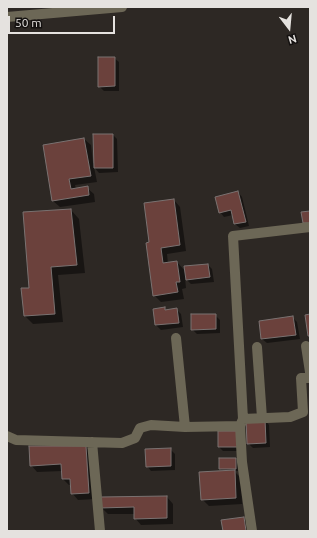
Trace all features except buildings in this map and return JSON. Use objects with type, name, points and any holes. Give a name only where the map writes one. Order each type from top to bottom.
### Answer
[{"type":"street","points":[[7,17],[70,9],[122,7]]},
{"type":"street","points":[[252,531],[242,462],[242,422],[233,236],[310,227]]},
{"type":"street","points":[[176,338],[185,427]]},
{"type":"street","points":[[306,346],[310,372]]},
{"type":"street","points":[[257,347],[262,418]]},
{"type":"street","points":[[7,436],[16,440],[122,443],[135,438],[140,428],[151,425],[185,427],[242,422],[262,418],[290,417],[303,412],[301,378],[310,378]]},
{"type":"street","points":[[92,442],[100,531]]}]
